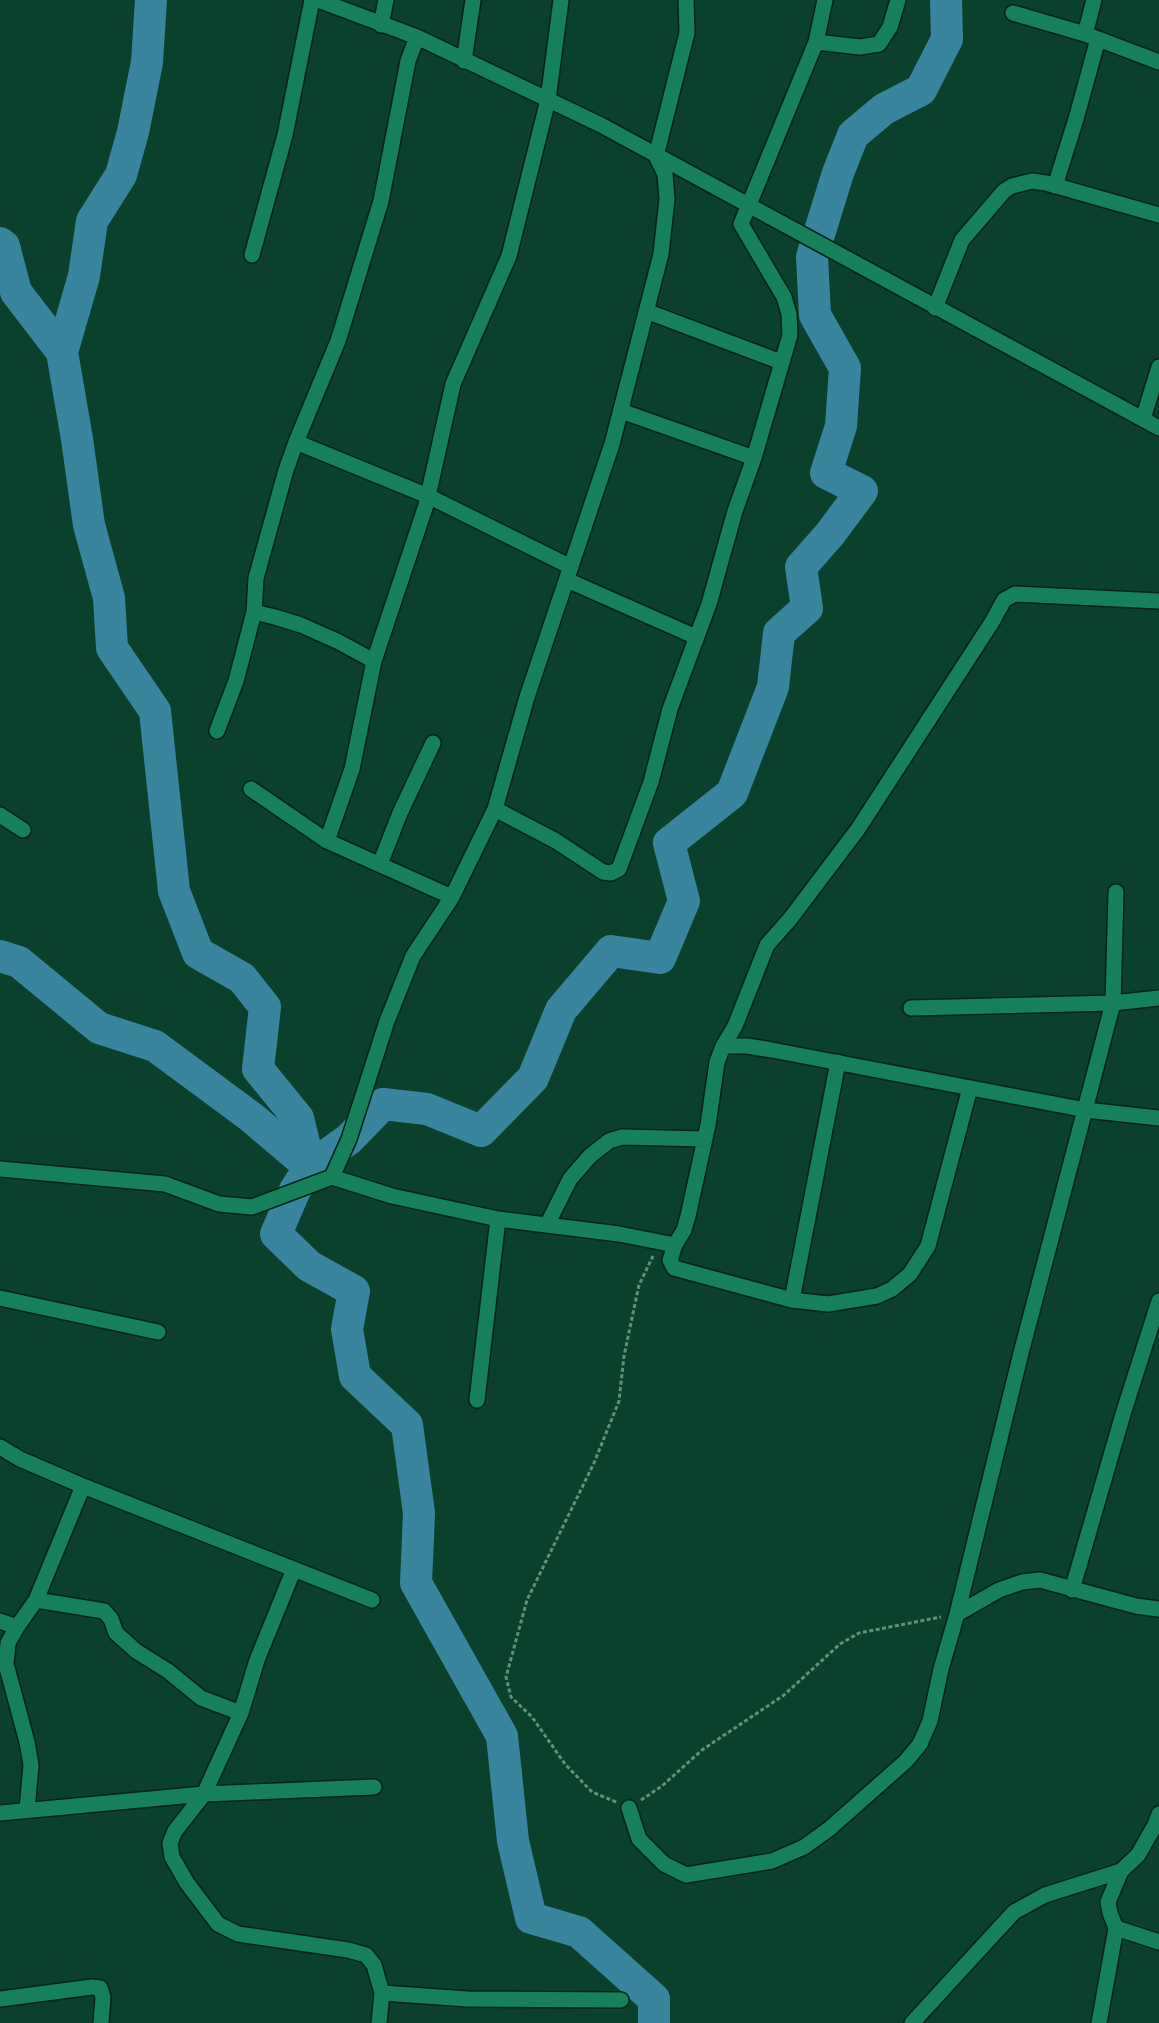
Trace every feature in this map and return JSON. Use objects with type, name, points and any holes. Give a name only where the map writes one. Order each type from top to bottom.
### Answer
[{"type":"street","points":[[252,255],[285,135],[312,0]]},
{"type":"street","points":[[318,0],[417,37],[601,125],[1159,428]]},
{"type":"street","points":[[381,25],[386,0]]},
{"type":"street","points":[[464,61],[474,0]]},
{"type":"street","points":[[327,841],[352,769],[374,661],[428,496],[452,384],[510,256],[548,100],[561,0]]},
{"type":"street","points":[[332,1177],[349,1139],[387,1021],[413,956],[452,897],[495,809],[527,697],[612,444],[661,254],[667,198],[665,174],[656,156],[687,33],[686,0]]},
{"type":"street","points":[[495,809],[556,841],[603,872],[611,873],[619,870],[651,782],[670,709],[708,604],[790,335],[790,314],[784,297],[741,224],[816,42],[825,0]]},
{"type":"street","points":[[816,42],[860,47],[879,44],[890,27],[898,0]]},
{"type":"street","points":[[1055,186],[1076,119],[1092,36],[1094,0]]},
{"type":"street","points":[[1013,13],[1092,36],[1159,62]]},
{"type":"street","points":[[217,731],[236,681],[254,612],[256,578],[286,470],[338,341],[381,201],[408,61],[417,37]]},
{"type":"street","points":[[935,308],[962,240],[1004,191],[1021,182],[1032,181],[1055,186],[1159,215]]},
{"type":"street","points":[[646,311],[781,362]]},
{"type":"street","points":[[1143,419],[1159,367]]},
{"type":"street","points":[[621,411],[754,458]]},
{"type":"street","points":[[296,442],[428,496],[569,574],[696,637]]},
{"type":"street","points":[[970,1088],[928,1246],[910,1274],[892,1289],[870,1298],[828,1304],[792,1300],[674,1268],[670,1260],[684,1230],[688,1216],[705,1139],[717,1062],[767,945],[790,919],[858,829],[992,622],[1004,600],[1015,594],[1159,601]]},
{"type":"street","points":[[254,612],[301,625],[340,642],[374,661]]},
{"type":"street","points":[[380,864],[400,814],[433,743]]},
{"type":"street","points":[[251,789],[327,841],[452,897]]},
{"type":"street","points":[[0,815],[23,830]]},
{"type":"street","points":[[629,1808],[639,1839],[664,1864],[686,1875],[772,1861],[804,1847],[829,1829],[906,1761],[920,1744],[930,1721],[941,1669],[957,1614],[1022,1353],[1113,1003],[1116,892]]},
{"type":"street","points":[[911,1008],[1113,1003],[1159,998]]},
{"type":"street","points":[[723,1046],[747,1046],[838,1062],[1086,1110],[1159,1118]]},
{"type":"street","points":[[792,1300],[838,1062]]},
{"type":"street","points":[[547,1225],[570,1179],[590,1156],[609,1141],[622,1137],[705,1139]]},
{"type":"street","points":[[0,1169],[166,1184],[219,1204],[252,1207],[332,1177],[392,1196],[498,1219],[676,1245]]},
{"type":"street","points":[[477,1400],[498,1219]]},
{"type":"street","points":[[0,1298],[158,1332]]},
{"type":"street","points":[[1072,1590],[1123,1414],[1159,1302]]},
{"type":"street","points":[[0,1447],[20,1459],[84,1486],[372,1600]]},
{"type":"street","points":[[27,1810],[31,1765],[6,1664],[8,1643],[17,1626],[36,1600],[84,1486]]},
{"type":"street","points":[[294,1569],[257,1660],[241,1713],[204,1794],[174,1831],[170,1843],[172,1857],[187,1882],[218,1924],[238,1934],[348,1950],[366,1955],[374,1965],[382,1992],[379,2023]]},
{"type":"street","points":[[957,1614],[999,1590],[1022,1582],[1040,1580],[1136,1606],[1159,1609]]},
{"type":"street","points":[[36,1600],[104,1612],[111,1619],[116,1633],[136,1651],[175,1676],[201,1698],[210,1703],[241,1713]]},
{"type":"street","points":[[0,1621],[17,1626]]},
{"type":"street","points":[[0,1813],[204,1794],[374,1787]]},
{"type":"street","points":[[1099,2023],[1116,1928],[1108,1902],[1121,1872],[1138,1855],[1159,1814]]},
{"type":"street","points":[[912,2023],[1014,1912],[1045,1895],[1121,1872]]},
{"type":"street","points":[[1116,1928],[1159,1942]]},
{"type":"street","points":[[0,1998],[92,1987],[100,1988],[103,1997],[101,2023]]},
{"type":"street","points":[[382,1992],[468,1999],[621,2000]]},
{"type":"path","points":[[660,1242],[639,1284],[624,1356],[619,1401],[594,1463],[528,1600],[506,1678],[511,1697],[532,1717],[565,1764],[592,1792],[629,1808],[662,1786],[702,1750],[784,1695],[840,1644],[859,1633],[957,1614]]},
{"type":"waterway","points":[[62,352],[84,276],[92,221],[121,175],[133,132],[147,62],[151,0]]},
{"type":"waterway","points":[[654,2023],[654,1999],[579,1932],[531,1918],[513,1841],[502,1736],[416,1583],[419,1513],[407,1425],[355,1376],[347,1329],[354,1291],[309,1266],[276,1234],[295,1190],[310,1167],[349,1139],[383,1104],[427,1109],[481,1131],[533,1078],[561,1010],[611,951],[660,958],[684,901],[669,843],[732,793],[773,687],[779,633],[807,608],[801,567],[830,534],[862,491],[826,473],[841,426],[845,368],[815,315],[812,257],[838,173],[853,135],[884,109],[921,90],[947,39],[946,0]]},
{"type":"waterway","points":[[0,243],[4,246],[16,292],[62,352],[89,525],[109,598],[112,648],[155,711],[174,891],[198,953],[242,978],[265,1007],[258,1069],[298,1118],[310,1167]]},
{"type":"waterway","points":[[0,956],[19,962],[99,1028],[155,1046],[251,1117],[310,1167]]}]
